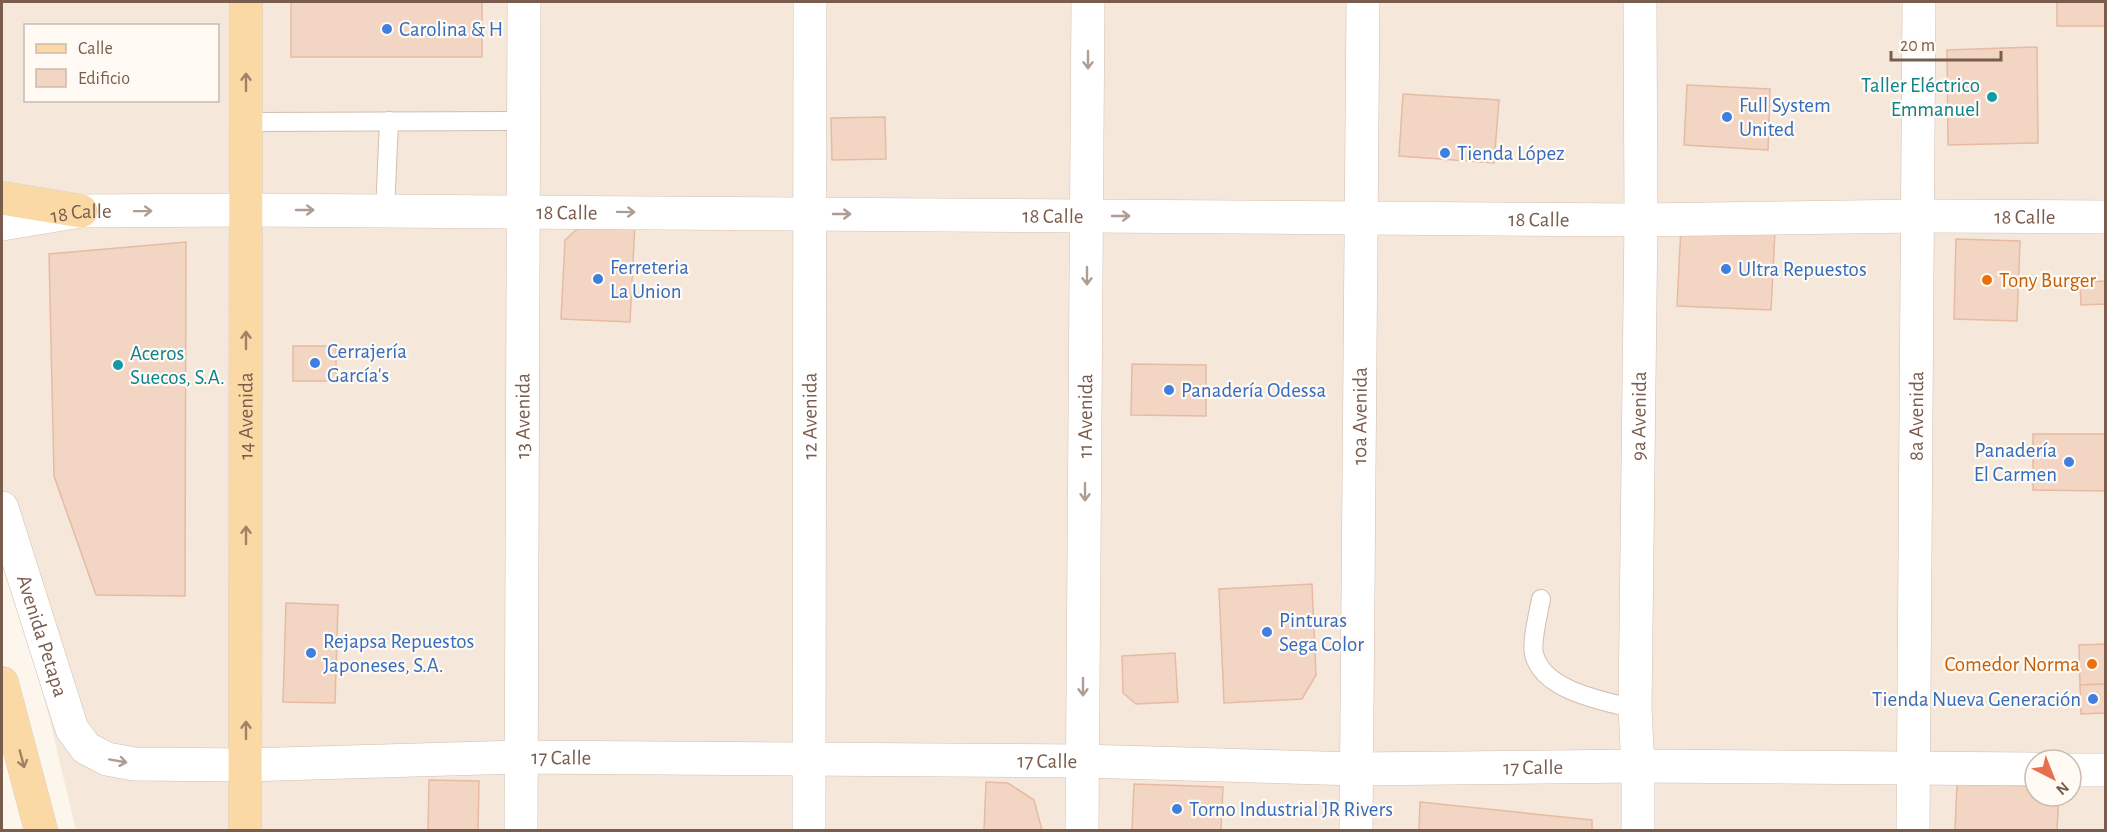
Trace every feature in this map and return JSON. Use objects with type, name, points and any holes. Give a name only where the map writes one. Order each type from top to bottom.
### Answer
[{"type":"main road","name":"14 Avenida","points":[[245,831],[246,2]]},
{"type":"main road","points":[[2,198],[81,211]]},
{"type":"main road","points":[[2,683],[6,716],[41,831]]},
{"type":"street","name":"13 Avenida","points":[[521,831],[524,2]]},
{"type":"street","name":"12 Avenida","points":[[809,831],[810,2]]},
{"type":"street","name":"11 Avenida","points":[[1082,831],[1088,2]]},
{"type":"street","name":"10a Avenida","points":[[1356,831],[1363,2]]},
{"type":"street","name":"9a Avenida","points":[[1638,831],[1635,709],[1641,220],[1640,2]]},
{"type":"street","name":"8a Avenida","points":[[1913,831],[1919,2]]},
{"type":"street","name":"18 Calle","points":[[2,224],[81,211],[246,210],[1641,220],[1919,216],[2106,218]]},
{"type":"street","name":"Avenida Petapa","points":[[2,508],[72,729]]},
{"type":"street","name":"17 Calle","points":[[72,729],[86,748],[107,759],[134,764],[246,765],[522,757],[1083,761],[1356,769],[1638,766],[2023,770]]},
{"type":"street","points":[[2083,770],[2106,770]]},
{"type":"lane","points":[[385,211],[389,121]]},
{"type":"lane","points":[[246,122],[524,122]]},
{"type":"lane","points":[[1541,599],[1533,653],[1545,675],[1580,695],[1635,709]]},
{"type":"shaded area","points":[[2,2],[2105,2],[2105,830],[76,830],[2,521]]},
{"type":"building","name":"Carolina & H","points":[[291,2],[482,2],[482,57],[291,57]]},
{"type":"building","points":[[2057,2],[2106,2],[2106,26],[2057,26]]},
{"type":"building","name":"Taller Eléctrico Emmanuel","points":[[2037,47],[2038,143],[1948,145],[1947,50]]},
{"type":"building","name":"Full System United","points":[[1687,85],[1770,89],[1768,150],[1684,145]]},
{"type":"building","points":[[1403,94],[1499,100],[1494,163],[1399,156]]},
{"type":"building","points":[[885,117],[886,159],[832,160],[831,118]]},
{"type":"building","name":"Ferreteria La Union","points":[[586,221],[635,223],[630,322],[561,319],[565,240]]},
{"type":"building","name":"Ultra Repuestos","points":[[1681,227],[1775,231],[1771,310],[1677,306]]},
{"type":"building","name":"Tony Burger","points":[[1956,239],[2020,241],[2017,321],[1954,319]]},
{"type":"building","name":"Aceros Suecos, S.A.","points":[[186,242],[185,596],[96,595],[54,476],[49,254]]},
{"type":"building","points":[[2106,281],[2106,304],[2081,305],[2080,282]]},
{"type":"building","name":"Cerrajería García's","points":[[293,346],[336,346],[336,381],[293,381]]},
{"type":"building","name":"Panadería Odessa","points":[[1132,364],[1206,365],[1206,416],[1131,415]]},
{"type":"building","name":"Panadería El Carmen","points":[[2033,434],[2106,434],[2106,491],[2033,490]]},
{"type":"building","name":"Pinturas Sega Color","points":[[1312,584],[1316,675],[1302,699],[1224,703],[1219,589]]},
{"type":"building","name":"Rejapsa Repuestos Japoneses, S.A.","points":[[286,603],[338,605],[335,703],[283,702]]},
{"type":"building","name":"Comedor Norma","points":[[2106,644],[2106,684],[2080,685],[2079,645]]},
{"type":"building","points":[[1175,653],[1178,702],[1136,704],[1123,693],[1122,656]]},
{"type":"building","name":"Tienda Nueva Generación","points":[[2106,684],[2106,713],[2081,714],[2080,685]]},
{"type":"building","points":[[429,780],[479,781],[478,830],[428,830]]},
{"type":"building","points":[[986,782],[1008,783],[1034,800],[1042,830],[984,830]]},
{"type":"building","name":"Torno Industrial JR Rivers","points":[[1134,784],[1223,787],[1221,830],[1132,830]]},
{"type":"building","points":[[1957,784],[2023,786],[2023,808],[2058,808],[2057,830],[1955,830]]},
{"type":"building","points":[[1420,802],[1592,820],[1592,830],[1419,830]]},
{"type":"place","name":"Carolina & H","points":[[387,29]]},
{"type":"place","name":"Taller Eléctrico Emmanuel","points":[[1992,97]]},
{"type":"place","name":"Full System United","points":[[1727,117]]},
{"type":"place","name":"Tienda López","points":[[1445,153]]},
{"type":"place","name":"Ultra Repuestos","points":[[1726,269]]},
{"type":"place","name":"Ferreteria La Union","points":[[598,279]]},
{"type":"place","name":"Tony Burger","points":[[1987,280]]},
{"type":"place","name":"Cerrajería García's","points":[[315,363]]},
{"type":"place","name":"Aceros Suecos, S.A.","points":[[118,365]]},
{"type":"place","name":"Panadería Odessa","points":[[1169,390]]},
{"type":"place","name":"Panadería El Carmen","points":[[2069,462]]},
{"type":"place","name":"Pinturas Sega Color","points":[[1267,632]]},
{"type":"place","name":"Rejapsa Repuestos Japoneses, S.A.","points":[[311,653]]},
{"type":"place","name":"Comedor Norma","points":[[2092,664]]},
{"type":"place","name":"Tienda Nueva Generación","points":[[2093,699]]},
{"type":"place","name":"Torno Industrial JR Rivers","points":[[1177,809]]}]
